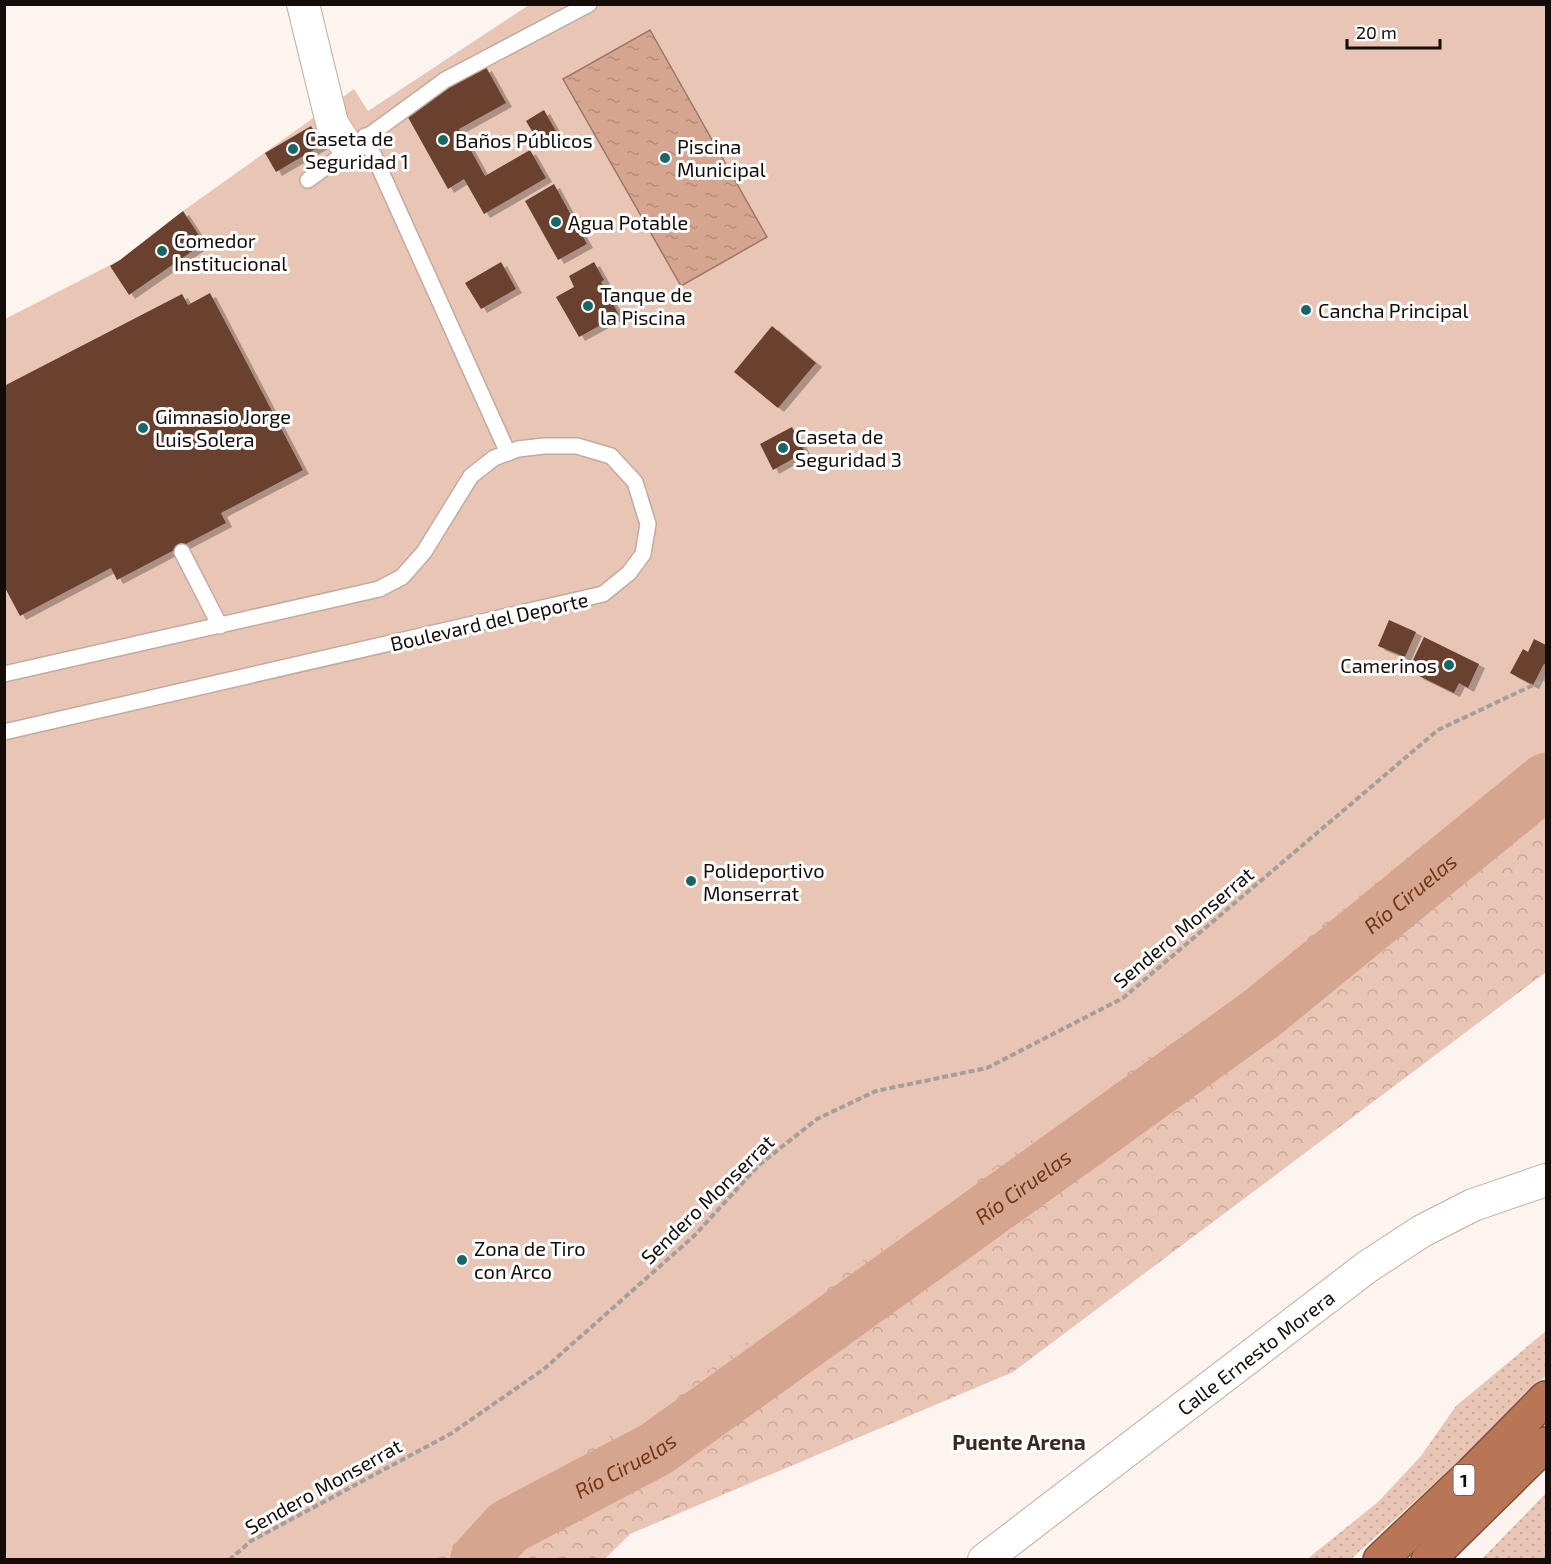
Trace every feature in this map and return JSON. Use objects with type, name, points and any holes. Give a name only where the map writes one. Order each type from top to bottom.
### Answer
[{"type":"highway","name":"1","points":[[1380,1560],[1472,1473],[1546,1398]]},
{"type":"highway","name":"1","points":[[1428,1560],[1546,1444]]},
{"type":"street","points":[[303,4],[332,123],[357,143]]},
{"type":"street","name":"Calle Ernesto Morera","points":[[984,1560],[1367,1267],[1422,1231],[1473,1205],[1546,1180]]},
{"type":"lane","points":[[308,180],[445,80],[589,4]]},
{"type":"lane","points":[[357,143],[508,453]]},
{"type":"lane","name":"Boulevard del Deporte","points":[[4,674],[379,589],[402,577],[424,552],[471,476],[494,458],[518,449],[577,446],[611,456],[635,483],[648,524],[642,554],[629,573],[603,594],[4,732]]},
{"type":"lane","points":[[182,552],[219,626]]},
{"type":"path","name":"Sendero Monserrat","points":[[230,1560],[251,1541],[452,1433],[544,1369],[694,1236],[759,1165],[817,1119],[876,1091],[987,1068],[1123,998],[1438,730],[1546,679]]},
{"type":"green space","name":"Polideportivo Monserrat","points":[[529,5],[1546,5],[1546,746],[1225,1003],[651,1411],[450,1533],[432,1559],[5,1560],[5,319],[120,260],[183,211],[354,89],[368,111]]},
{"type":"green space","points":[[1546,671],[1546,972],[1013,1372],[630,1534],[605,1559],[294,1560]]},
{"type":"green space","points":[[1546,1331],[1546,1375],[1497,1427],[1351,1559],[1306,1560],[1378,1502],[1421,1456],[1456,1406]]},
{"type":"green space","points":[[1546,1493],[1546,1559],[1482,1559]]},
{"type":"water","name":"Piscina Municipal","points":[[650,30],[767,237],[681,286],[563,79]]},
{"type":"building","name":"Baños Públicos","points":[[486,67],[506,103],[459,129],[485,176],[530,150],[546,178],[484,214],[464,179],[448,189],[405,112]]},
{"type":"building","points":[[544,110],[557,133],[539,143],[526,121]]},
{"type":"building","name":"Caseta de Seguridad 1","points":[[311,126],[322,145],[276,172],[265,153]]},
{"type":"building","name":"Agua Potable","points":[[554,184],[587,244],[558,260],[525,201]]},
{"type":"building","name":"Comedor Institucional","points":[[183,211],[204,243],[129,295],[110,266]]},
{"type":"building","points":[[501,262],[516,289],[481,309],[465,283]]},
{"type":"building","name":"Tanque de la Piscina","points":[[594,262],[604,280],[601,282],[619,315],[579,337],[556,297],[574,287],[569,276]]},
{"type":"building","name":"Gimnasio Jorge Luis Solera","points":[[210,293],[303,470],[221,513],[226,523],[117,580],[111,568],[20,616],[4,586],[4,386],[182,294],[188,305]]},
{"type":"building","points":[[772,326],[816,363],[778,408],[734,372]]},
{"type":"building","name":"Caseta de Seguridad 3","points":[[792,427],[805,452],[773,470],[760,444]]},
{"type":"building","points":[[1389,620],[1416,632],[1405,657],[1378,646]]},
{"type":"building","name":"Camerinos","points":[[1424,637],[1479,664],[1468,688],[1459,683],[1454,693],[1417,675],[1422,666],[1412,662]]},
{"type":"building","points":[[1534,639],[1546,645],[1546,665],[1544,664],[1533,685],[1510,673],[1523,649],[1528,652]]},
{"type":"waterway","name":"Río Ciruelas","points":[[478,1560],[508,1527],[656,1449],[1261,1014],[1546,781]]},
{"type":"place","name":"Baños Públicos","points":[[443,140]]},
{"type":"place","name":"Caseta de Seguridad 1","points":[[293,149]]},
{"type":"place","name":"Piscina Municipal","points":[[665,158]]},
{"type":"place","name":"Agua Potable","points":[[556,222]]},
{"type":"place","name":"Comedor Institucional","points":[[162,251]]},
{"type":"place","name":"Tanque de la Piscina","points":[[588,306]]},
{"type":"place","name":"Cancha Principal","points":[[1306,310]]},
{"type":"place","name":"Gimnasio Jorge Luis Solera","points":[[143,428]]},
{"type":"place","name":"Caseta de Seguridad 3","points":[[783,448]]},
{"type":"place","name":"Camerinos","points":[[1449,665]]},
{"type":"place","name":"Polideportivo Monserrat","points":[[691,881]]},
{"type":"place","name":"Zona de Tiro con Arco","points":[[462,1260]]},
{"type":"district","name":"Puente Arena","points":[[1019,1441]]}]
